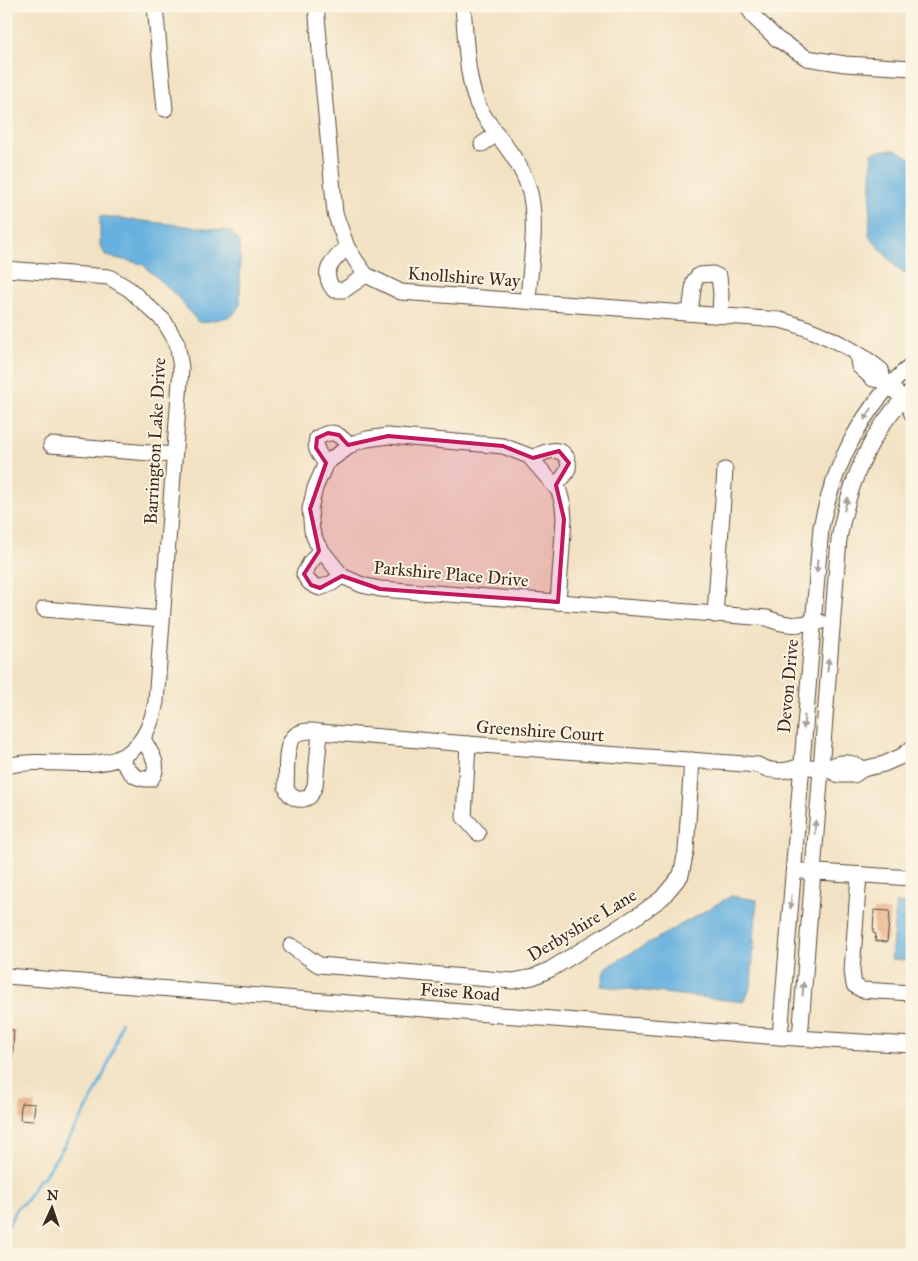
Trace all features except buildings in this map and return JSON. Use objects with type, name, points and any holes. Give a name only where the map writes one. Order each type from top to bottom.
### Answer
[{"type":"street","points":[[155,6],[165,109]]},
{"type":"street","name":"Knollshire Way","points":[[316,6],[335,213],[346,247],[366,275],[401,292],[720,315],[794,323],[846,346],[858,354],[859,366],[873,379],[886,384],[909,402]]},
{"type":"street","points":[[463,6],[471,84],[480,110],[512,155],[528,186],[534,212],[528,300]]},
{"type":"street","points":[[747,6],[755,18],[777,39],[808,58],[845,64],[912,68]]},
{"type":"street","points":[[482,144],[497,134]]},
{"type":"street","points":[[346,247],[331,264],[327,272],[328,282],[334,290],[344,290],[366,275]]},
{"type":"street","name":"Barrington Lake Drive","points":[[6,269],[109,277],[130,289],[164,321],[177,343],[181,368],[156,702],[143,739]]},
{"type":"street","points":[[690,314],[695,278],[699,275],[714,274],[719,277],[720,315]]},
{"type":"street","name":"Devon Drive","points":[[780,1036],[819,542],[829,494],[850,443],[880,397],[886,384],[912,365]]},
{"type":"street","points":[[800,1038],[812,871],[823,769],[839,539],[851,488],[866,452],[892,413],[909,402]]},
{"type":"street","points":[[350,446],[338,434],[333,432],[317,438],[316,448],[318,454],[326,463],[350,446],[368,439],[388,436],[503,446],[532,458],[556,485],[563,506],[564,520],[558,602]]},
{"type":"street","points":[[51,445],[174,455]]},
{"type":"street","points":[[532,458],[552,450],[559,451],[565,456],[569,463],[567,472],[556,485]]},
{"type":"street","name":"Parkshire Place Drive","points":[[326,463],[315,488],[310,509],[312,531],[320,549],[342,576],[362,586],[380,589],[715,615],[767,618],[777,614],[799,616],[812,622],[832,623]]},
{"type":"street","points":[[715,615],[725,470]]},
{"type":"street","points":[[320,549],[304,574],[306,580],[320,588],[342,576]]},
{"type":"street","points":[[44,609],[162,619]]},
{"type":"street","name":"Greenshire Court","points":[[320,732],[758,765],[767,760],[823,769]]},
{"type":"street","points":[[6,766],[22,762],[94,763],[120,757],[136,747],[143,739],[153,756],[156,773],[151,779],[141,780],[130,772],[120,757]]},
{"type":"street","points":[[468,744],[464,817],[478,833]]},
{"type":"street","points":[[823,769],[836,763],[854,763],[863,769],[884,764],[902,756],[912,748]]},
{"type":"street","name":"Derbyshire Lane","points":[[291,946],[319,965],[513,981],[533,977],[551,969],[662,898],[681,875],[686,852],[692,760]]},
{"type":"street","points":[[793,870],[912,878]]},
{"type":"street","points":[[859,875],[852,971],[854,985],[862,990],[912,993]]},
{"type":"street","name":"Feise Road","points":[[6,976],[800,1038],[912,1045]]},
{"type":"highlighted area","points":[[328,433],[339,435],[348,445],[388,436],[503,446],[533,458],[559,451],[569,463],[556,485],[564,519],[558,602],[380,589],[342,576],[320,588],[311,585],[304,574],[319,551],[310,509],[326,463],[316,448],[317,438]]},
{"type":"water","points":[[897,150],[912,159],[912,276],[898,269],[869,236],[872,153]]},
{"type":"water","points":[[100,216],[230,231],[240,242],[240,305],[232,316],[202,323],[197,321],[177,296],[142,264],[106,256],[100,245]]},
{"type":"water","points":[[731,896],[757,900],[751,986],[744,1002],[601,986],[605,968]]},
{"type":"water","points":[[896,903],[912,904],[912,961],[891,959]]},
{"type":"waterway","points":[[6,1229],[17,1208],[26,1201],[38,1180],[42,1179],[79,1123],[108,1064],[121,1022]]}]
